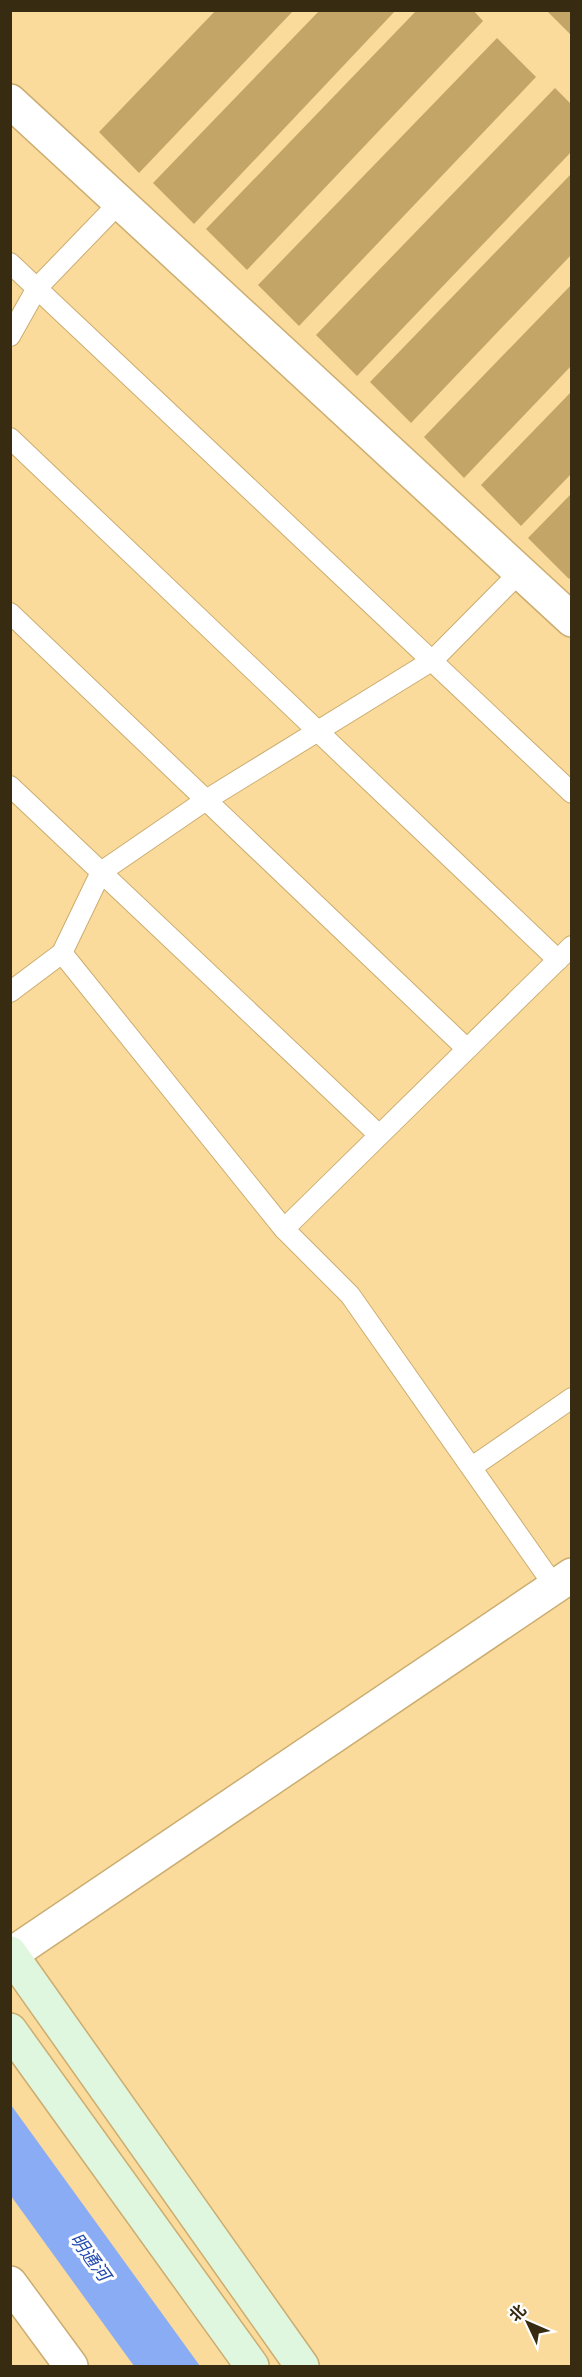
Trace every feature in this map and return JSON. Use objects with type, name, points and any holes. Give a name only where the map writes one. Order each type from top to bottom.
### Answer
[{"type":"main road","points":[[11,1954],[302,2367]]},
{"type":"main road","points":[[10,2030],[252,2367]]},
{"type":"street","points":[[10,101],[572,620]]},
{"type":"street","points":[[11,1954],[563,1581]]},
{"type":"street","points":[[10,2283],[71,2367]]},
{"type":"lane","points":[[10,336],[37,288],[120,202]]},
{"type":"lane","points":[[10,263],[572,793]]},
{"type":"lane","points":[[10,438],[318,731],[565,953],[284,1229]]},
{"type":"lane","points":[[10,992],[62,953],[101,872],[206,800],[433,660],[519,573]]},
{"type":"lane","points":[[10,613],[467,1049]]},
{"type":"lane","points":[[10,786],[379,1135]]},
{"type":"lane","points":[[62,953],[284,1229],[351,1295],[472,1467],[563,1581]]},
{"type":"lane","points":[[472,1467],[572,1398]]},
{"type":"water","name":"明通河","points":[[11,2105],[200,2366],[134,2366],[11,2196]]},
{"type":"building","points":[[216,10],[294,10],[139,173],[99,132]]},
{"type":"building","points":[[320,10],[396,10],[194,224],[153,183]]},
{"type":"building","points":[[417,10],[473,10],[483,21],[247,270],[206,229]]},
{"type":"building","points":[[546,10],[572,10],[572,36]]},
{"type":"building","points":[[497,38],[536,77],[299,326],[258,285]]},
{"type":"building","points":[[555,88],[572,105],[572,151],[357,376],[316,335]]},
{"type":"building","points":[[572,173],[572,254],[411,423],[370,382]]},
{"type":"building","points":[[572,284],[572,365],[464,478],[424,437]]},
{"type":"building","points":[[572,391],[572,473],[521,526],[481,485]]},
{"type":"building","points":[[572,493],[572,576],[569,579],[528,538]]}]
